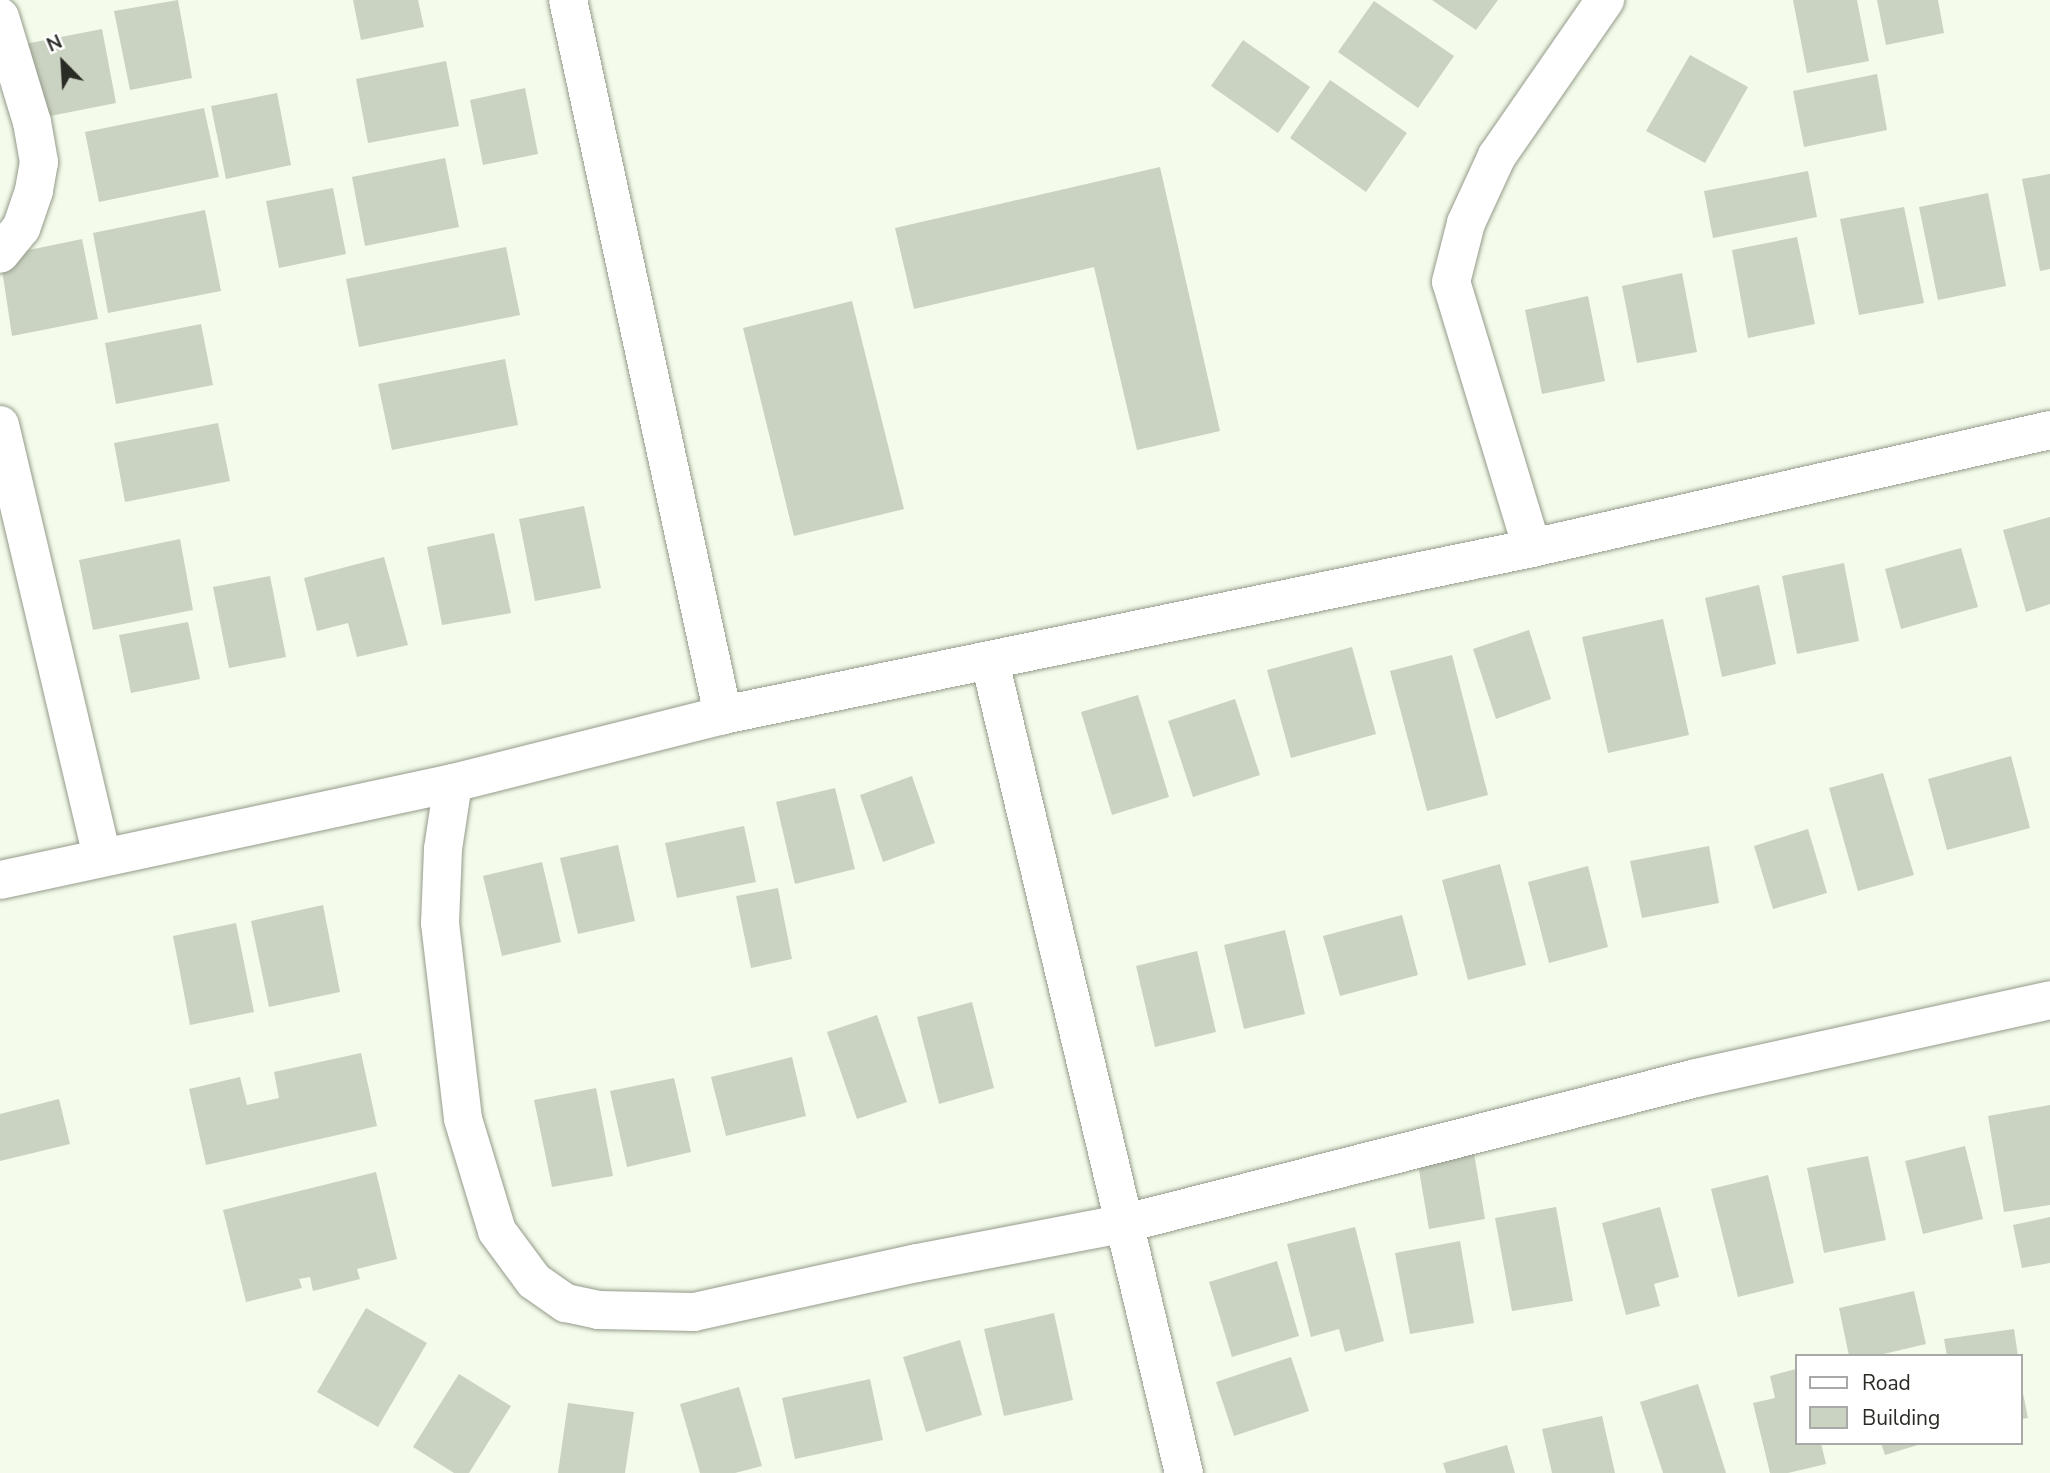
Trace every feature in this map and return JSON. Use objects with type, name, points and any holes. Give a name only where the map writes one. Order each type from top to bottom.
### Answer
[{"type":"street","points":[[568,0],[723,715]]},
{"type":"street","points":[[1532,548],[1451,282],[1466,223],[1497,156],[1605,0]]},
{"type":"street","points":[[0,17],[32,122],[39,162],[34,191],[21,228],[0,254]]},
{"type":"street","points":[[0,425],[102,856]]},
{"type":"street","points":[[0,880],[102,856],[453,783],[723,715],[1532,548],[2050,430]]},
{"type":"street","points":[[990,662],[1184,1473]]},
{"type":"street","points":[[453,783],[443,849],[440,923],[463,1119],[497,1231],[534,1281],[566,1303],[599,1310],[694,1311],[917,1263],[1126,1223],[1696,1078],[2050,1000]]},
{"type":"building","points":[[178,0],[192,78],[130,90],[114,11]]},
{"type":"building","points":[[353,0],[418,0],[424,27],[361,40]]},
{"type":"building","points":[[1432,0],[1498,0],[1476,30]]},
{"type":"building","points":[[1793,0],[1857,0],[1869,61],[1807,73]]},
{"type":"building","points":[[1877,0],[1938,0],[1944,33],[1886,45]]},
{"type":"building","points":[[1374,1],[1454,56],[1418,108],[1338,52]]},
{"type":"building","points":[[102,29],[116,103],[40,118],[25,44]]},
{"type":"building","points":[[1243,40],[1310,87],[1278,133],[1211,86]]},
{"type":"building","points":[[1690,55],[1748,87],[1705,163],[1646,131]]},
{"type":"building","points":[[446,61],[459,126],[368,143],[356,79]]},
{"type":"building","points":[[1877,74],[1887,130],[1804,147],[1793,91]]},
{"type":"building","points":[[1330,80],[1407,133],[1366,192],[1290,138]]},
{"type":"building","points":[[525,88],[538,154],[483,165],[470,100]]},
{"type":"building","points":[[277,93],[291,165],[226,179],[211,106]]},
{"type":"building","points":[[204,108],[219,177],[99,202],[85,132]]},
{"type":"building","points":[[445,158],[459,227],[365,246],[352,177]]},
{"type":"building","points":[[1160,167],[1220,431],[1137,450],[1094,267],[914,309],[895,228]]},
{"type":"building","points":[[1808,171],[1817,217],[1713,238],[1704,191]]},
{"type":"building","points":[[2050,174],[2050,269],[2040,271],[2022,179]]},
{"type":"building","points":[[333,188],[346,254],[279,268],[266,201]]},
{"type":"building","points":[[1988,193],[2006,286],[1938,300],[1919,207]]},
{"type":"building","points":[[1904,207],[1924,303],[1859,315],[1840,219]]},
{"type":"building","points":[[205,210],[221,291],[108,313],[93,233]]},
{"type":"building","points":[[1797,237],[1815,324],[1748,338],[1732,250]]},
{"type":"building","points":[[82,239],[98,319],[12,336],[0,256]]},
{"type":"building","points":[[506,247],[520,315],[359,347],[346,279]]},
{"type":"building","points":[[1682,273],[1697,352],[1637,363],[1622,286]]},
{"type":"building","points":[[1588,296],[1605,381],[1542,394],[1525,310]]},
{"type":"building","points":[[852,301],[904,509],[794,536],[743,328]]},
{"type":"building","points":[[201,324],[213,385],[116,404],[105,343]]},
{"type":"building","points":[[505,359],[518,425],[392,450],[378,384]]},
{"type":"building","points":[[218,423],[230,481],[125,502],[114,443]]},
{"type":"building","points":[[584,506],[601,588],[535,601],[519,519]]},
{"type":"building","points":[[2050,517],[2050,604],[2026,612],[2003,530]]},
{"type":"building","points":[[494,533],[511,613],[442,625],[427,547]]},
{"type":"building","points":[[180,539],[193,610],[93,630],[79,560]]},
{"type":"building","points":[[1961,548],[1978,607],[1901,629],[1885,569]]},
{"type":"building","points":[[384,557],[408,645],[357,657],[348,623],[317,631],[304,578]]},
{"type":"building","points":[[1844,563],[1859,641],[1797,654],[1782,576]]},
{"type":"building","points":[[270,576],[286,657],[229,668],[213,587]]},
{"type":"building","points":[[1759,585],[1776,664],[1722,677],[1705,598]]},
{"type":"building","points":[[1663,619],[1689,735],[1608,753],[1582,637]]},
{"type":"building","points":[[188,622],[200,679],[131,693],[119,635]]},
{"type":"building","points":[[1529,630],[1551,699],[1496,719],[1473,649]]},
{"type":"building","points":[[1352,647],[1376,734],[1291,758],[1267,670]]},
{"type":"building","points":[[1452,655],[1488,795],[1427,811],[1390,671]]},
{"type":"building","points":[[1138,695],[1169,797],[1112,815],[1081,712]]},
{"type":"building","points":[[1235,699],[1260,775],[1193,797],[1168,721]]},
{"type":"building","points":[[2011,756],[2030,828],[1947,850],[1928,779]]},
{"type":"building","points":[[1883,773],[1914,875],[1858,891],[1829,788]]},
{"type":"building","points":[[912,776],[935,843],[883,862],[860,795]]},
{"type":"building","points":[[835,788],[855,869],[795,884],[776,802]]},
{"type":"building","points":[[744,826],[756,882],[677,898],[665,843]]},
{"type":"building","points":[[1808,829],[1827,893],[1773,909],[1754,846]]},
{"type":"building","points":[[618,845],[635,921],[578,934],[560,858]]},
{"type":"building","points":[[1709,846],[1719,903],[1642,918],[1630,861]]},
{"type":"building","points":[[542,862],[561,942],[502,956],[483,876]]},
{"type":"building","points":[[1500,864],[1526,965],[1468,980],[1442,880]]},
{"type":"building","points":[[1588,866],[1608,947],[1549,963],[1528,882]]},
{"type":"building","points":[[778,888],[792,959],[751,968],[736,896]]},
{"type":"building","points":[[323,905],[340,992],[269,1007],[251,921]]},
{"type":"building","points":[[1402,915],[1418,975],[1340,996],[1323,936]]},
{"type":"building","points":[[236,923],[254,1012],[190,1025],[173,936]]},
{"type":"building","points":[[1285,930],[1305,1014],[1244,1029],[1224,945]]},
{"type":"building","points":[[1197,951],[1216,1032],[1155,1047],[1136,966]]},
{"type":"building","points":[[972,1002],[994,1088],[939,1104],[917,1017]]},
{"type":"building","points":[[877,1015],[907,1102],[857,1119],[827,1032]]},
{"type":"building","points":[[361,1053],[377,1126],[206,1165],[189,1089],[240,1077],[247,1105],[279,1098],[274,1072]]},
{"type":"building","points":[[792,1057],[806,1116],[726,1136],[711,1077]]},
{"type":"building","points":[[674,1078],[691,1152],[627,1167],[610,1091]]},
{"type":"building","points":[[596,1088],[613,1176],[552,1187],[534,1100]]},
{"type":"building","points":[[59,1099],[70,1144],[0,1161],[0,1114]]},
{"type":"building","points":[[2050,1105],[2050,1205],[2004,1212],[1988,1116]]},
{"type":"building","points":[[1965,1146],[1983,1219],[1923,1234],[1905,1161]]},
{"type":"building","points":[[1474,1153],[1485,1219],[1429,1229],[1418,1164]]},
{"type":"building","points":[[1868,1156],[1886,1240],[1824,1253],[1807,1168]]},
{"type":"building","points":[[376,1172],[397,1259],[357,1269],[360,1279],[313,1291],[310,1277],[299,1279],[302,1288],[246,1302],[223,1210]]},
{"type":"building","points":[[1768,1175],[1794,1283],[1738,1297],[1711,1189]]},
{"type":"building","points":[[1556,1207],[1573,1301],[1512,1311],[1495,1218]]},
{"type":"building","points":[[1660,1207],[1679,1277],[1654,1284],[1660,1306],[1626,1315],[1602,1223]]},
{"type":"building","points":[[2050,1217],[2050,1263],[2022,1268],[2013,1225]]},
{"type":"building","points":[[1355,1227],[1384,1341],[1345,1352],[1339,1329],[1311,1337],[1287,1244]]},
{"type":"building","points":[[1460,1241],[1474,1323],[1410,1334],[1395,1253]]},
{"type":"building","points":[[1277,1261],[1299,1336],[1232,1357],[1209,1282]]},
{"type":"building","points":[[1914,1291],[1926,1344],[1884,1354],[1849,1354],[1839,1308]]},
{"type":"building","points":[[366,1308],[427,1343],[378,1427],[317,1392]]},
{"type":"building","points":[[1054,1313],[1073,1400],[1004,1416],[984,1329]]},
{"type":"building","points":[[2014,1329],[2018,1354],[1947,1354],[1944,1339]]},
{"type":"building","points":[[960,1340],[982,1415],[926,1432],[903,1357]]},
{"type":"building","points":[[1291,1357],[1309,1411],[1234,1436],[1216,1382]]},
{"type":"building","points":[[1794,1370],[1794,1445],[1821,1445],[1826,1464],[1788,1473],[1770,1473],[1753,1403],[1775,1398],[1770,1376]]},
{"type":"building","points":[[459,1374],[511,1406],[469,1473],[454,1473],[413,1447]]},
{"type":"building","points":[[870,1379],[883,1440],[795,1459],[782,1398]]},
{"type":"building","points":[[1698,1384],[1726,1473],[1663,1473],[1640,1402]]},
{"type":"building","points":[[739,1387],[762,1466],[735,1473],[700,1473],[680,1404]]},
{"type":"building","points":[[2022,1388],[2028,1418],[2022,1419]]},
{"type":"building","points":[[568,1403],[634,1412],[625,1473],[558,1473]]},
{"type":"building","points":[[1602,1416],[1615,1473],[1552,1473],[1542,1429]]},
{"type":"building","points":[[1507,1445],[1515,1473],[1446,1473],[1443,1463]]},
{"type":"building","points":[[1882,1445],[1918,1445],[1885,1455]]}]
